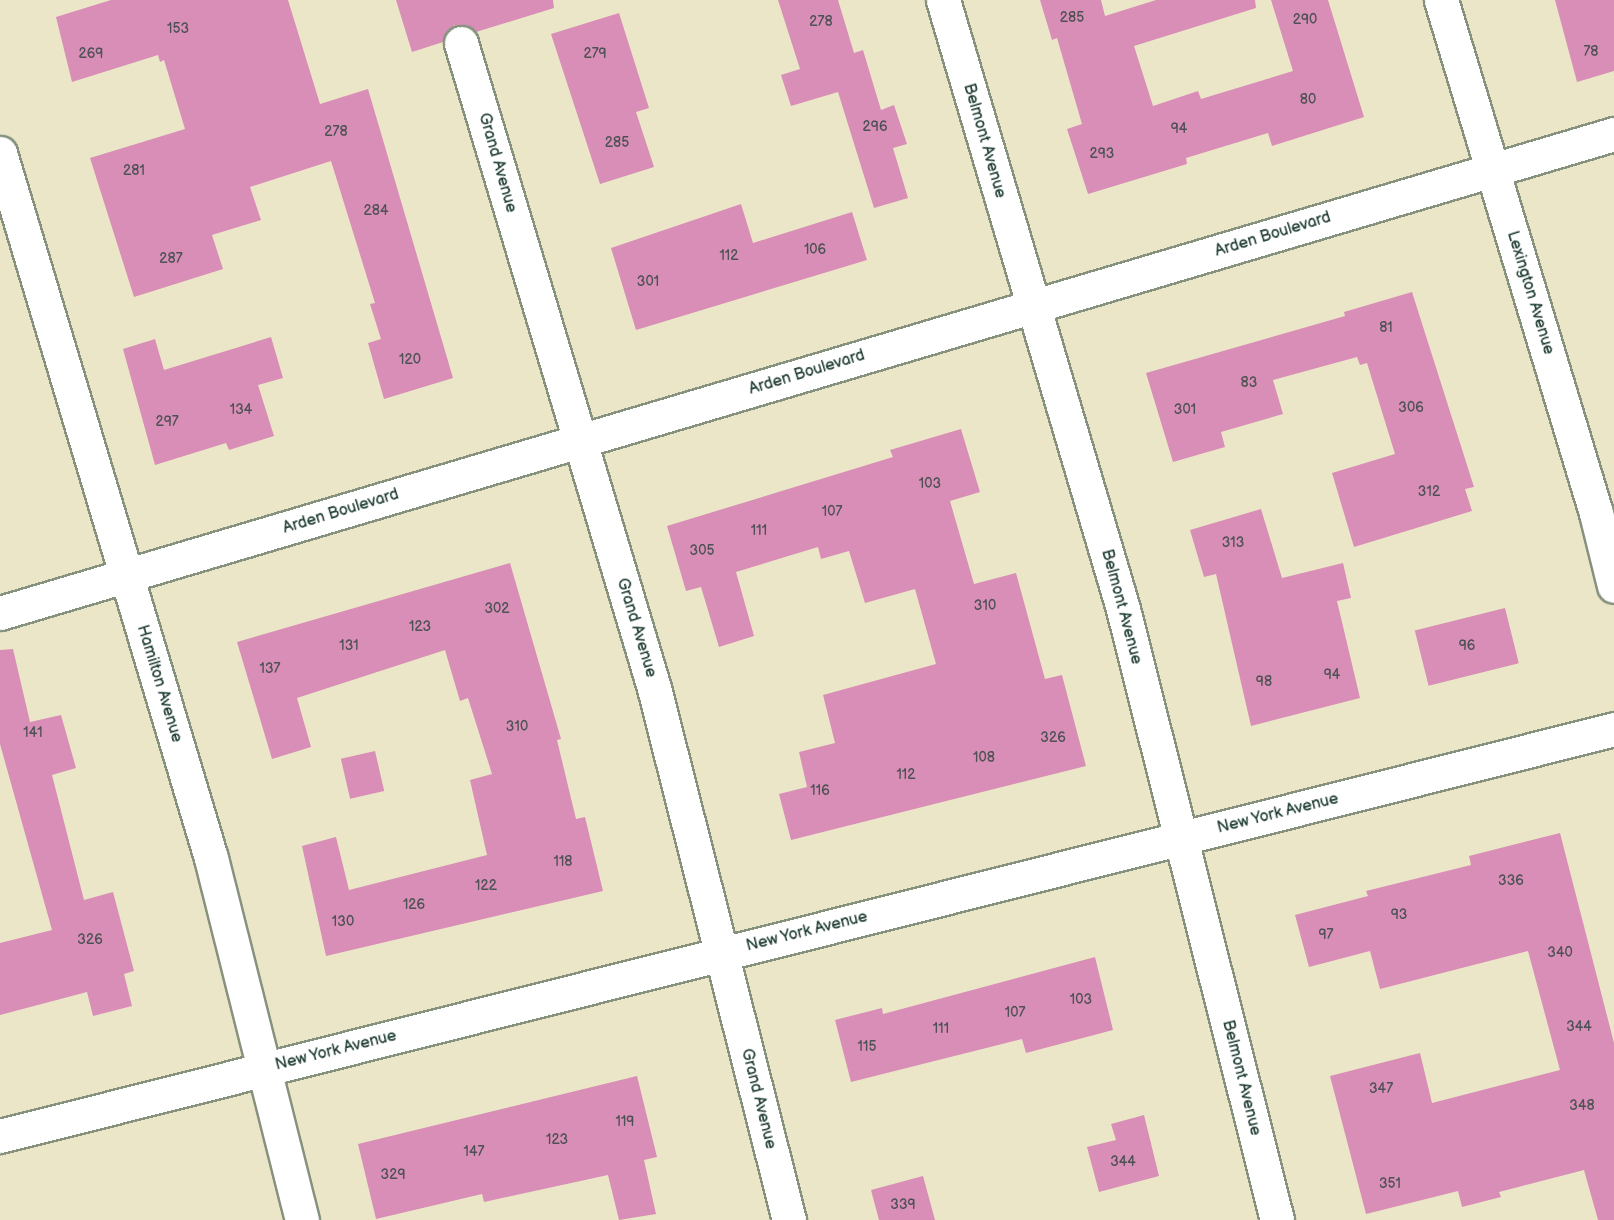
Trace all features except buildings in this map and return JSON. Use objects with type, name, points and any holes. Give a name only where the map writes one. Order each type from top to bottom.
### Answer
[{"type":"street","name":"Belmont Avenue","points":[[943,0],[1123,609],[1277,1220]]},
{"type":"street","name":"Lexington Avenue","points":[[1442,0],[1596,513],[1614,586]]},
{"type":"street","name":"Grand Avenue","points":[[461,43],[654,688],[789,1220]]},
{"type":"street","name":"Arden Boulevard","points":[[0,613],[1614,134]]},
{"type":"street","name":"Hamilton Avenue","points":[[0,153],[210,858],[302,1220]]},
{"type":"street","name":"New York Avenue","points":[[0,1136],[1614,729]]}]
